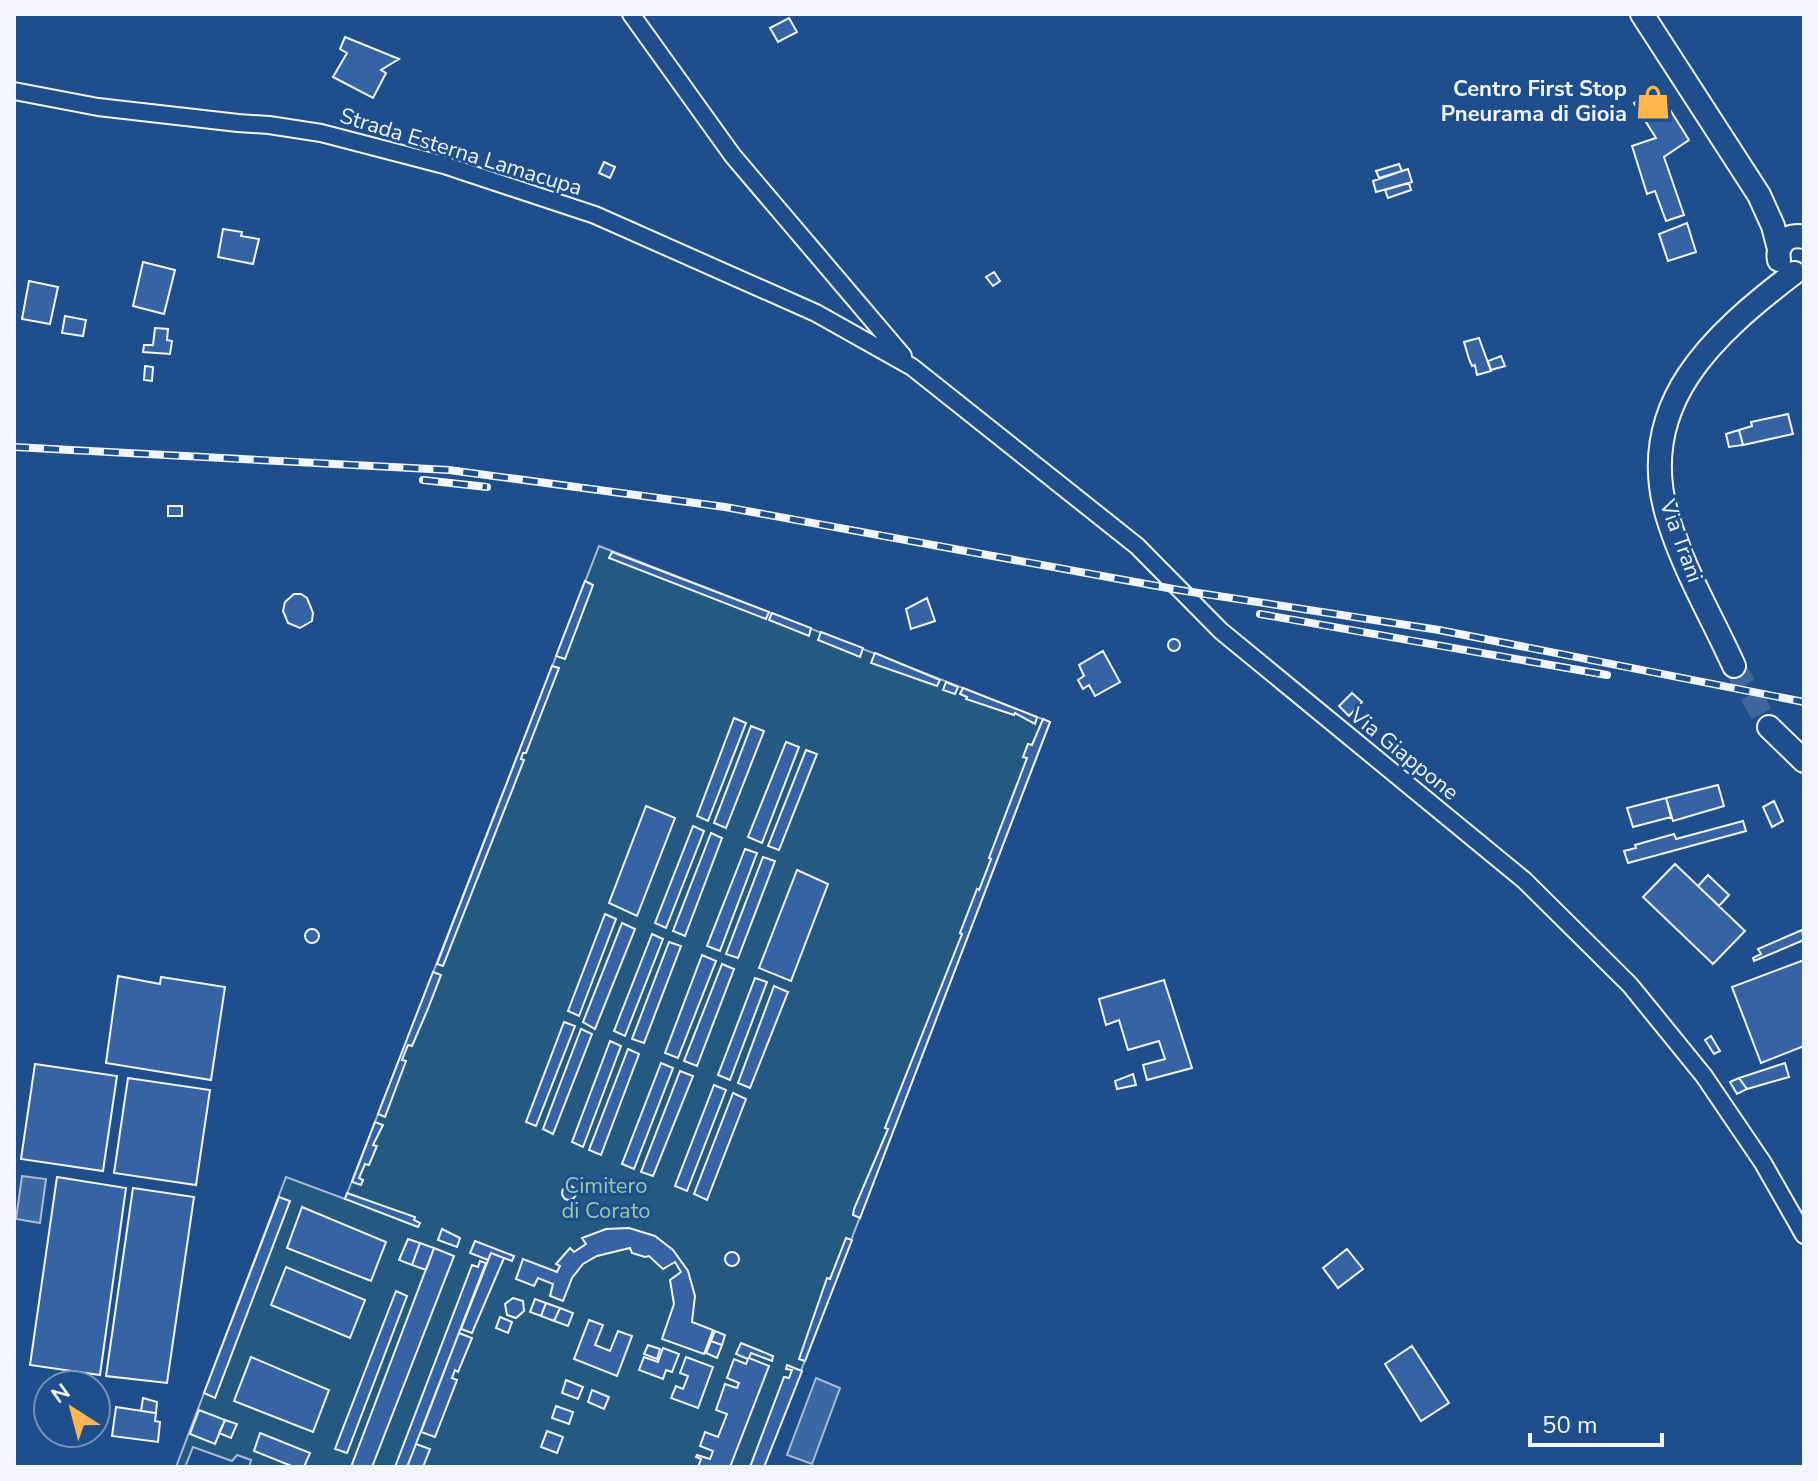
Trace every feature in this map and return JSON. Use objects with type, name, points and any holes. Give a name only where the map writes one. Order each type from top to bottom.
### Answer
[{"type":"main road","points":[[1642,14],[1759,195],[1773,226],[1783,267],[1800,274]]},
{"type":"main road","points":[[1759,195],[1804,237]]},
{"type":"main road","points":[[1759,299],[1781,244],[1791,236],[1804,237]]},
{"type":"main road","points":[[1759,299],[1800,274]]},
{"type":"main road","name":"Via Trani","points":[[1734,666],[1667,515],[1660,450],[1666,417],[1678,389],[1696,364],[1759,299]]},
{"type":"main road","points":[[1769,727],[1804,761]]},
{"type":"street","points":[[631,14],[733,156],[912,367]]},
{"type":"street","name":"Strada Esterna Lamacupa","points":[[14,91],[98,107],[321,133],[444,165],[595,215],[816,313],[912,367]]},
{"type":"street","name":"Via Giappone","points":[[912,367],[1137,546],[1221,631],[1524,880],[1630,985],[1704,1076],[1763,1163],[1804,1235]]},
{"type":"green space","name":"Cimitero di Corato","points":[[599,546],[1050,722],[764,1467],[249,1467],[251,1460],[237,1455],[232,1461],[193,1447],[185,1467],[176,1467],[286,1177],[345,1199]]},
{"type":"shaded area","points":[[22,1176],[46,1179],[40,1223],[16,1219]]},
{"type":"shaded area","points":[[816,1378],[840,1388],[812,1464],[787,1455]]},
{"type":"building","points":[[789,18],[797,32],[778,42],[770,28]]},
{"type":"building","points":[[345,37],[399,59],[381,70],[386,73],[373,98],[333,77],[347,53],[340,49]]},
{"type":"building","points":[[1657,89],[1689,140],[1664,157],[1684,215],[1666,221],[1655,191],[1647,194],[1632,146],[1656,138],[1634,103]]},
{"type":"building","points":[[604,162],[615,167],[610,178],[599,173]]},
{"type":"building","points":[[1399,164],[1402,171],[1379,178],[1376,171]]},
{"type":"building","points":[[1408,169],[1412,182],[1376,192],[1373,181]]},
{"type":"building","points":[[1409,183],[1411,190],[1388,198],[1385,190]]},
{"type":"building","points":[[1687,223],[1696,252],[1668,261],[1659,234]]},
{"type":"building","points":[[223,229],[259,239],[253,264],[218,257]]},
{"type":"building","points":[[143,262],[175,270],[164,314],[133,306]]},
{"type":"building","points":[[994,272],[1000,281],[993,286],[986,277]]},
{"type":"building","points":[[29,281],[58,287],[50,324],[22,319]]},
{"type":"building","points":[[65,316],[86,320],[83,336],[62,333]]},
{"type":"building","points":[[155,328],[168,329],[167,340],[172,341],[170,354],[143,352],[144,345],[153,345]]},
{"type":"building","points":[[1479,338],[1491,371],[1477,375],[1464,342]]},
{"type":"building","points":[[1501,356],[1505,366],[1491,370],[1488,361]]},
{"type":"building","points":[[145,366],[153,367],[152,381],[144,380]]},
{"type":"building","points":[[1788,414],[1793,434],[1743,445],[1739,430],[1752,426],[1751,422]]},
{"type":"building","points":[[1739,430],[1743,445],[1729,447],[1726,434]]},
{"type":"building","points":[[168,506],[182,506],[182,516],[168,516]]},
{"type":"building","points":[[612,552],[769,612],[766,619],[609,558]]},
{"type":"building","points":[[585,581],[593,585],[565,659],[556,656]]},
{"type":"building","points":[[294,594],[307,598],[313,613],[312,621],[300,628],[288,623],[283,611],[285,602]]},
{"type":"building","points":[[927,598],[935,621],[911,629],[906,609]]},
{"type":"building","points":[[772,613],[811,628],[809,636],[769,620]]},
{"type":"building","points":[[821,632],[863,648],[860,657],[818,640]]},
{"type":"building","points":[[1174,639],[1180,645],[1174,651],[1168,645]]},
{"type":"building","points":[[1103,651],[1120,682],[1095,696],[1089,685],[1083,689],[1078,680],[1084,676],[1079,665]]},
{"type":"building","points":[[875,653],[940,680],[937,686],[871,663]]},
{"type":"building","points":[[552,666],[559,668],[526,753],[523,753],[521,759],[524,760],[443,966],[437,964]]},
{"type":"building","points":[[946,682],[958,687],[955,694],[943,690]]},
{"type":"building","points":[[963,688],[1037,717],[1035,724],[1015,713],[966,699],[960,694]]},
{"type":"building","points":[[1352,693],[1362,702],[1349,716],[1339,706]]},
{"type":"building","points":[[734,718],[746,723],[708,821],[697,816]]},
{"type":"building","points":[[1043,719],[1050,722],[860,1218],[853,1215],[854,1209],[888,1129],[885,1128],[991,859],[1027,758],[1023,757],[1028,744],[1032,745]]},
{"type":"building","points":[[751,726],[764,731],[726,828],[714,823]]},
{"type":"building","points":[[786,742],[799,747],[762,843],[748,837]]},
{"type":"building","points":[[806,750],[817,754],[779,850],[768,846]]},
{"type":"building","points":[[1718,785],[1724,806],[1673,821],[1666,798]]},
{"type":"building","points":[[1666,798],[1671,817],[1633,827],[1627,808]]},
{"type":"building","points":[[1774,801],[1783,821],[1772,827],[1763,807]]},
{"type":"building","points":[[646,806],[675,818],[637,916],[609,903]]},
{"type":"building","points":[[1743,821],[1746,831],[1628,863],[1624,851],[1674,834],[1676,839]]},
{"type":"building","points":[[693,826],[704,831],[666,928],[655,923]]},
{"type":"building","points":[[711,833],[722,838],[685,936],[673,931]]},
{"type":"building","points":[[745,849],[757,853],[720,951],[707,946]]},
{"type":"building","points":[[763,857],[775,861],[738,958],[726,954]]},
{"type":"building","points":[[1675,864],[1745,931],[1713,964],[1643,897]]},
{"type":"building","points":[[797,870],[828,884],[791,981],[759,968]]},
{"type":"building","points":[[1708,875],[1729,895],[1719,906],[1698,886]]},
{"type":"building","points":[[605,914],[616,919],[579,1016],[568,1011]]},
{"type":"building","points":[[622,923],[635,929],[595,1029],[583,1022]]},
{"type":"building","points":[[312,929],[319,936],[312,943],[305,936]]},
{"type":"building","points":[[1802,930],[1804,940],[1754,961],[1753,958],[1761,954],[1758,949]]},
{"type":"building","points":[[652,934],[663,939],[625,1036],[614,1031]]},
{"type":"building","points":[[669,942],[681,946],[644,1043],[632,1039]]},
{"type":"building","points":[[702,955],[716,961],[678,1058],[665,1053]]},
{"type":"building","points":[[1804,960],[1804,1046],[1761,1063],[1732,987]]},
{"type":"building","points":[[722,964],[734,969],[697,1066],[684,1061]]},
{"type":"building","points":[[433,972],[441,975],[412,1046],[408,1045],[402,1060],[406,1061],[385,1117],[378,1114]]},
{"type":"building","points":[[118,976],[160,984],[161,977],[225,987],[211,1080],[106,1063]]},
{"type":"building","points":[[755,978],[767,982],[730,1080],[718,1075]]},
{"type":"building","points":[[1164,980],[1192,1068],[1147,1080],[1143,1065],[1165,1059],[1159,1041],[1128,1050],[1119,1020],[1106,1025],[1099,999]]},
{"type":"building","points":[[774,986],[788,992],[750,1088],[738,1083]]},
{"type":"building","points":[[564,1022],[575,1026],[536,1126],[526,1122]]},
{"type":"building","points":[[581,1029],[592,1034],[553,1134],[543,1129]]},
{"type":"building","points":[[1711,1036],[1720,1051],[1714,1054],[1705,1040]]},
{"type":"building","points":[[610,1041],[621,1046],[583,1147],[572,1142]]},
{"type":"building","points":[[628,1049],[639,1054],[601,1155],[589,1150]]},
{"type":"building","points":[[661,1063],[673,1068],[634,1169],[622,1164]]},
{"type":"building","points":[[1785,1063],[1789,1077],[1747,1089],[1739,1078]]},
{"type":"building","points":[[35,1064],[117,1076],[103,1171],[21,1159]]},
{"type":"building","points":[[680,1071],[693,1076],[653,1176],[641,1172]]},
{"type":"building","points":[[1133,1074],[1136,1085],[1117,1089],[1115,1081]]},
{"type":"building","points":[[128,1078],[210,1090],[196,1185],[114,1173]]},
{"type":"building","points":[[1739,1078],[1747,1089],[1737,1094],[1730,1082]]},
{"type":"building","points":[[714,1085],[726,1090],[687,1191],[675,1186]]},
{"type":"building","points":[[733,1093],[746,1099],[707,1200],[694,1194]]},
{"type":"building","points":[[375,1122],[383,1125],[373,1145],[377,1146],[369,1165],[365,1164],[359,1178],[363,1180],[361,1185],[352,1182]]},
{"type":"building","points":[[57,1177],[126,1188],[101,1369],[58,1369],[30,1365]]},
{"type":"building","points":[[569,1186],[576,1193],[569,1200],[562,1193]]},
{"type":"building","points":[[133,1188],[194,1197],[167,1383],[112,1377],[112,1369],[107,1369]]},
{"type":"building","points":[[347,1193],[415,1217],[414,1220],[420,1223],[418,1227],[345,1199]]},
{"type":"building","points":[[279,1197],[290,1201],[215,1398],[204,1393]]},
{"type":"building","points":[[302,1207],[386,1242],[371,1281],[287,1248]]},
{"type":"building","points":[[629,1228],[655,1236],[673,1250],[688,1271],[695,1296],[692,1322],[713,1330],[704,1354],[662,1339],[674,1304],[670,1280],[681,1272],[675,1262],[663,1269],[649,1256],[632,1253],[630,1248],[597,1256],[583,1264],[572,1278],[563,1301],[550,1296],[553,1284],[538,1278],[534,1286],[516,1279],[523,1259],[557,1272],[560,1266],[556,1264],[570,1248],[574,1252],[586,1244],[582,1238],[606,1229]]},
{"type":"building","points":[[442,1229],[460,1238],[457,1247],[438,1240]]},
{"type":"building","points":[[846,1238],[852,1240],[805,1361],[799,1359],[827,1278],[830,1279]]},
{"type":"building","points":[[408,1239],[420,1243],[412,1265],[399,1260]]},
{"type":"building","points":[[475,1241],[514,1256],[512,1261],[491,1253],[488,1260],[470,1253]]},
{"type":"building","points":[[420,1243],[434,1248],[426,1270],[412,1265]]},
{"type":"building","points":[[434,1248],[454,1256],[372,1467],[351,1467]]},
{"type":"building","points":[[1347,1249],[1363,1269],[1338,1288],[1323,1268]]},
{"type":"building","points":[[732,1252],[739,1259],[732,1266],[725,1259]]},
{"type":"building","points":[[491,1253],[504,1258],[472,1333],[461,1329]]},
{"type":"building","points":[[480,1261],[486,1263],[407,1467],[395,1467],[472,1265],[478,1267]]},
{"type":"building","points":[[286,1267],[365,1300],[350,1338],[271,1305]]},
{"type":"building","points":[[396,1291],[407,1296],[347,1453],[335,1449]]},
{"type":"building","points":[[513,1298],[523,1301],[524,1311],[516,1318],[507,1315],[505,1304]]},
{"type":"building","points":[[535,1299],[546,1303],[541,1316],[530,1312]]},
{"type":"building","points":[[546,1303],[560,1308],[554,1321],[541,1316]]},
{"type":"building","points":[[560,1308],[573,1313],[568,1326],[554,1321]]},
{"type":"building","points":[[500,1317],[512,1322],[508,1333],[496,1328]]},
{"type":"building","points":[[589,1320],[603,1325],[595,1345],[610,1351],[618,1331],[632,1336],[617,1376],[574,1359]]},
{"type":"building","points":[[715,1331],[725,1335],[722,1345],[711,1341]]},
{"type":"building","points":[[459,1333],[472,1338],[458,1372],[455,1370],[452,1378],[457,1380],[435,1437],[421,1432]]},
{"type":"building","points":[[711,1341],[722,1345],[717,1358],[706,1353]]},
{"type":"building","points":[[741,1343],[773,1356],[772,1361],[751,1353],[749,1358],[769,1366],[730,1467],[698,1467],[701,1459],[697,1455],[710,1459],[713,1451],[700,1446],[705,1432],[718,1437],[727,1414],[716,1410],[725,1384],[737,1388],[739,1383],[727,1378],[734,1359],[746,1364],[748,1359],[736,1354]]},
{"type":"building","points":[[648,1345],[660,1349],[657,1359],[644,1354]]},
{"type":"building","points":[[1412,1346],[1449,1403],[1421,1421],[1385,1364]]},
{"type":"building","points":[[663,1348],[679,1354],[672,1372],[666,1370],[663,1379],[639,1370],[644,1357],[658,1362]]},
{"type":"building","points":[[251,1357],[329,1390],[313,1432],[234,1401]]},
{"type":"building","points":[[686,1357],[713,1367],[698,1408],[671,1398],[676,1386],[683,1389],[688,1376],[680,1373]]},
{"type":"building","points":[[787,1365],[802,1371],[764,1467],[750,1467],[784,1377],[789,1378],[792,1370],[786,1369]]},
{"type":"building","points":[[566,1380],[583,1387],[578,1399],[562,1393]]},
{"type":"building","points":[[592,1390],[609,1397],[604,1409],[588,1402]]},
{"type":"building","points":[[143,1398],[157,1402],[156,1413],[141,1411]]},
{"type":"building","points":[[556,1406],[573,1412],[569,1424],[552,1418]]},
{"type":"building","points":[[116,1407],[156,1413],[155,1421],[160,1422],[158,1442],[112,1436]]},
{"type":"building","points":[[199,1410],[225,1420],[215,1444],[190,1434]]},
{"type":"building","points":[[225,1420],[237,1424],[231,1438],[219,1433]]},
{"type":"building","points":[[547,1431],[563,1437],[557,1453],[541,1447]]},
{"type":"building","points":[[260,1433],[310,1453],[304,1467],[294,1467],[254,1451]]},
{"type":"building","points":[[416,1444],[430,1449],[423,1467],[407,1467]]},
{"type":"tunnel","points":[[1734,666],[1769,727]]},
{"type":"railway","points":[[14,447],[449,470],[725,507],[1179,590],[1439,630],[1804,702]]},
{"type":"railway","points":[[423,480],[487,487]]},
{"type":"railway","points":[[1260,614],[1607,675]]},
{"type":"place","name":"Centro First Stop Pneurama di Gioia","points":[[1653,102]]}]
